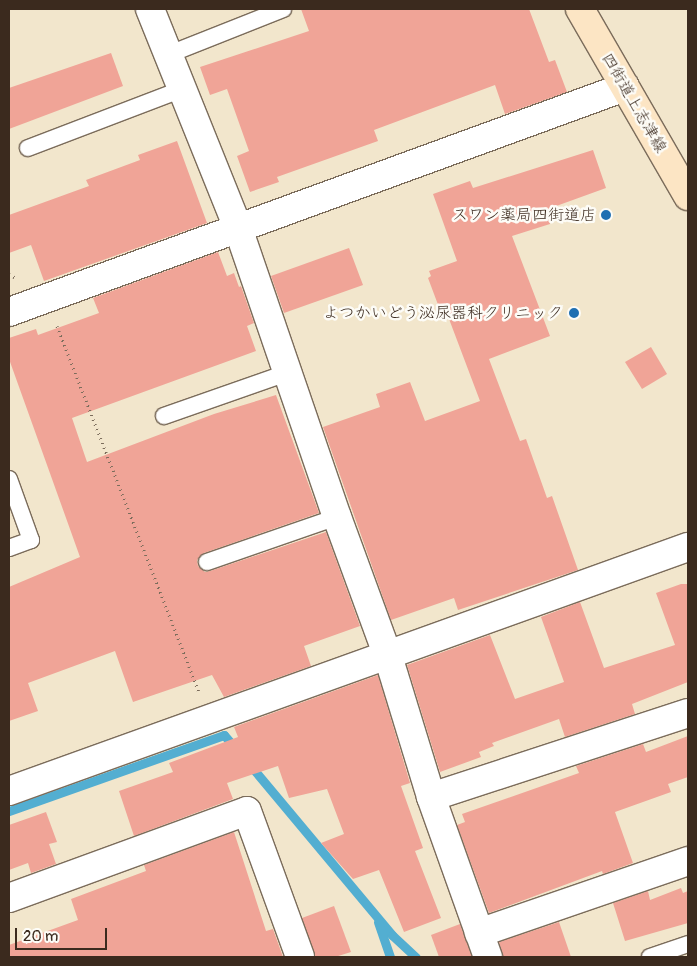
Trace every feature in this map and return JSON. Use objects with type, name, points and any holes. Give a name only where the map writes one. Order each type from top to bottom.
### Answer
[{"type":"main road","name":"四街道上志津線","points":[[580,9],[688,196]]},
{"type":"street","points":[[150,9],[180,90],[238,228],[337,517],[388,656],[431,797],[483,945],[688,861]]},
{"type":"street","points":[[9,312],[625,86]]},
{"type":"street","points":[[9,791],[688,547]]},
{"type":"street","points":[[431,797],[688,713]]},
{"type":"street","points":[[9,898],[247,812],[300,957]]},
{"type":"lane","points":[[167,55],[283,9]]},
{"type":"lane","points":[[28,148],[180,90]]},
{"type":"lane","points":[[164,416],[287,372]]},
{"type":"lane","points":[[9,479],[32,540],[9,548]]},
{"type":"lane","points":[[207,562],[337,517]]},
{"type":"lane","points":[[650,957],[688,944]]},
{"type":"path","points":[[47,298],[209,719]]},
{"type":"building","points":[[301,9],[529,9],[549,62],[555,60],[567,92],[505,114],[495,85],[374,130],[378,141],[277,177],[279,182],[250,192],[237,156],[249,151],[227,89],[210,95],[200,67],[309,31]]},
{"type":"building","points":[[111,53],[123,86],[9,129],[9,88]]},
{"type":"building","points":[[177,141],[207,223],[44,281],[31,245],[9,253],[9,215],[89,186],[86,180],[140,160],[138,155]]},
{"type":"building","points":[[593,150],[606,188],[548,209],[550,224],[512,236],[550,336],[489,359],[520,441],[526,439],[547,498],[552,496],[578,570],[458,610],[454,598],[391,620],[323,427],[380,407],[376,394],[410,382],[425,421],[480,401],[446,311],[440,310],[428,278],[431,276],[429,271],[457,261],[433,194],[470,181],[473,188]]},
{"type":"building","points":[[349,248],[363,285],[284,313],[271,276]]},
{"type":"building","points":[[218,252],[227,276],[234,273],[239,287],[241,286],[254,323],[247,326],[256,351],[72,418],[87,462],[214,414],[276,395],[319,513],[204,553],[197,560],[198,566],[205,572],[210,571],[326,532],[360,626],[304,646],[311,666],[224,697],[212,675],[133,702],[115,651],[28,683],[38,711],[9,721],[9,587],[80,557],[9,359],[9,338],[36,329],[38,335],[99,313],[93,298]]},
{"type":"building","points":[[651,347],[667,374],[642,389],[625,362]]},
{"type":"building","points":[[681,584],[688,584],[688,682],[632,704],[635,714],[565,737],[559,719],[492,743],[494,746],[479,752],[481,757],[440,772],[407,665],[490,635],[515,699],[564,682],[541,617],[580,602],[604,668],[675,645],[656,593]]},
{"type":"building","points":[[378,675],[410,783],[401,786],[423,848],[415,851],[441,918],[404,932],[379,870],[353,879],[321,843],[344,834],[327,789],[289,798],[278,766],[227,783],[233,799],[134,836],[119,791],[173,772],[169,763],[238,737],[234,727]]},
{"type":"building","points":[[688,736],[688,777],[668,784],[671,792],[615,812],[633,863],[603,874],[602,871],[489,913],[457,825],[465,822],[462,814],[579,773],[576,766],[643,744],[646,752]]},
{"type":"building","points":[[46,812],[57,842],[49,844],[56,864],[31,873],[28,863],[9,870],[9,825]]},
{"type":"building","points":[[234,832],[266,931],[273,929],[283,957],[9,957],[9,945],[78,920],[71,899],[146,871],[144,865]]},
{"type":"building","points":[[681,888],[683,893],[688,891],[688,923],[625,941],[613,903],[648,891],[650,900]]},
{"type":"building","points":[[334,906],[351,952],[335,957],[315,957],[302,918]]},
{"type":"building","points":[[559,922],[571,957],[503,957],[499,942]]},
{"type":"building","points":[[460,924],[472,957],[439,957],[431,935]]},
{"type":"waterway","points":[[9,811],[224,735],[236,749]]},
{"type":"waterway","points":[[250,765],[392,935],[416,957]]},
{"type":"waterway","points":[[378,922],[390,957]]},
{"type":"place","name":"スワン薬局四街道店","points":[[606,215]]},
{"type":"place","name":"よつかいどう泌尿器科クリニック","points":[[574,313]]}]
